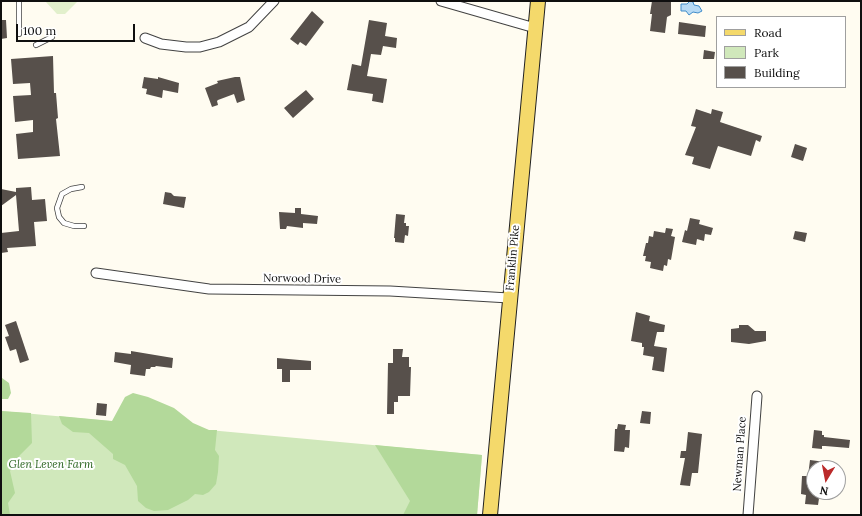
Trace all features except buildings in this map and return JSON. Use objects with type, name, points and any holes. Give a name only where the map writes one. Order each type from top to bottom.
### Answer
[{"type":"main road","name":"Franklin Pike","points":[[490,515],[509,298],[538,1]]},
{"type":"street","points":[[145,38],[160,44],[186,47],[200,47],[219,42],[249,27],[274,1]]},
{"type":"street","points":[[441,1],[535,28]]},
{"type":"street","name":"Norwood Drive","points":[[96,273],[206,289],[390,291],[509,298]]},
{"type":"street","name":"Newman Place","points":[[748,515],[757,396]]},
{"type":"lane","points":[[19,1],[19,34]]},
{"type":"lane","points":[[36,45],[52,37]]},
{"type":"lane","points":[[82,188],[71,189],[62,194],[57,208],[59,217],[64,223],[74,226],[84,226]]},
{"type":"green space","points":[[45,1],[78,1],[65,14],[57,14]]},
{"type":"green space","points":[[2,378],[9,383],[11,393],[8,399],[1,399]]},
{"type":"green space","points":[[133,393],[148,397],[174,408],[193,423],[209,430],[217,430],[215,450],[219,456],[218,472],[216,484],[209,492],[203,495],[195,494],[188,500],[168,510],[154,511],[146,508],[138,501],[137,486],[125,465],[113,459],[113,454],[89,433],[73,432],[62,424],[59,416],[112,421],[125,397]]},
{"type":"green space","name":"Glen Leven Farm","points":[[1,411],[482,455],[477,515],[1,515]]},
{"type":"green space","points":[[1,411],[31,413],[32,443],[20,455],[10,471],[15,493],[8,503],[10,515],[1,515]]},
{"type":"green space","points":[[375,445],[482,455],[477,515],[403,515],[410,501]]},
{"type":"water","points":[[690,1],[693,2],[694,5],[699,6],[702,11],[698,13],[693,12],[689,15],[686,11],[681,11],[681,4],[687,4]]}]
